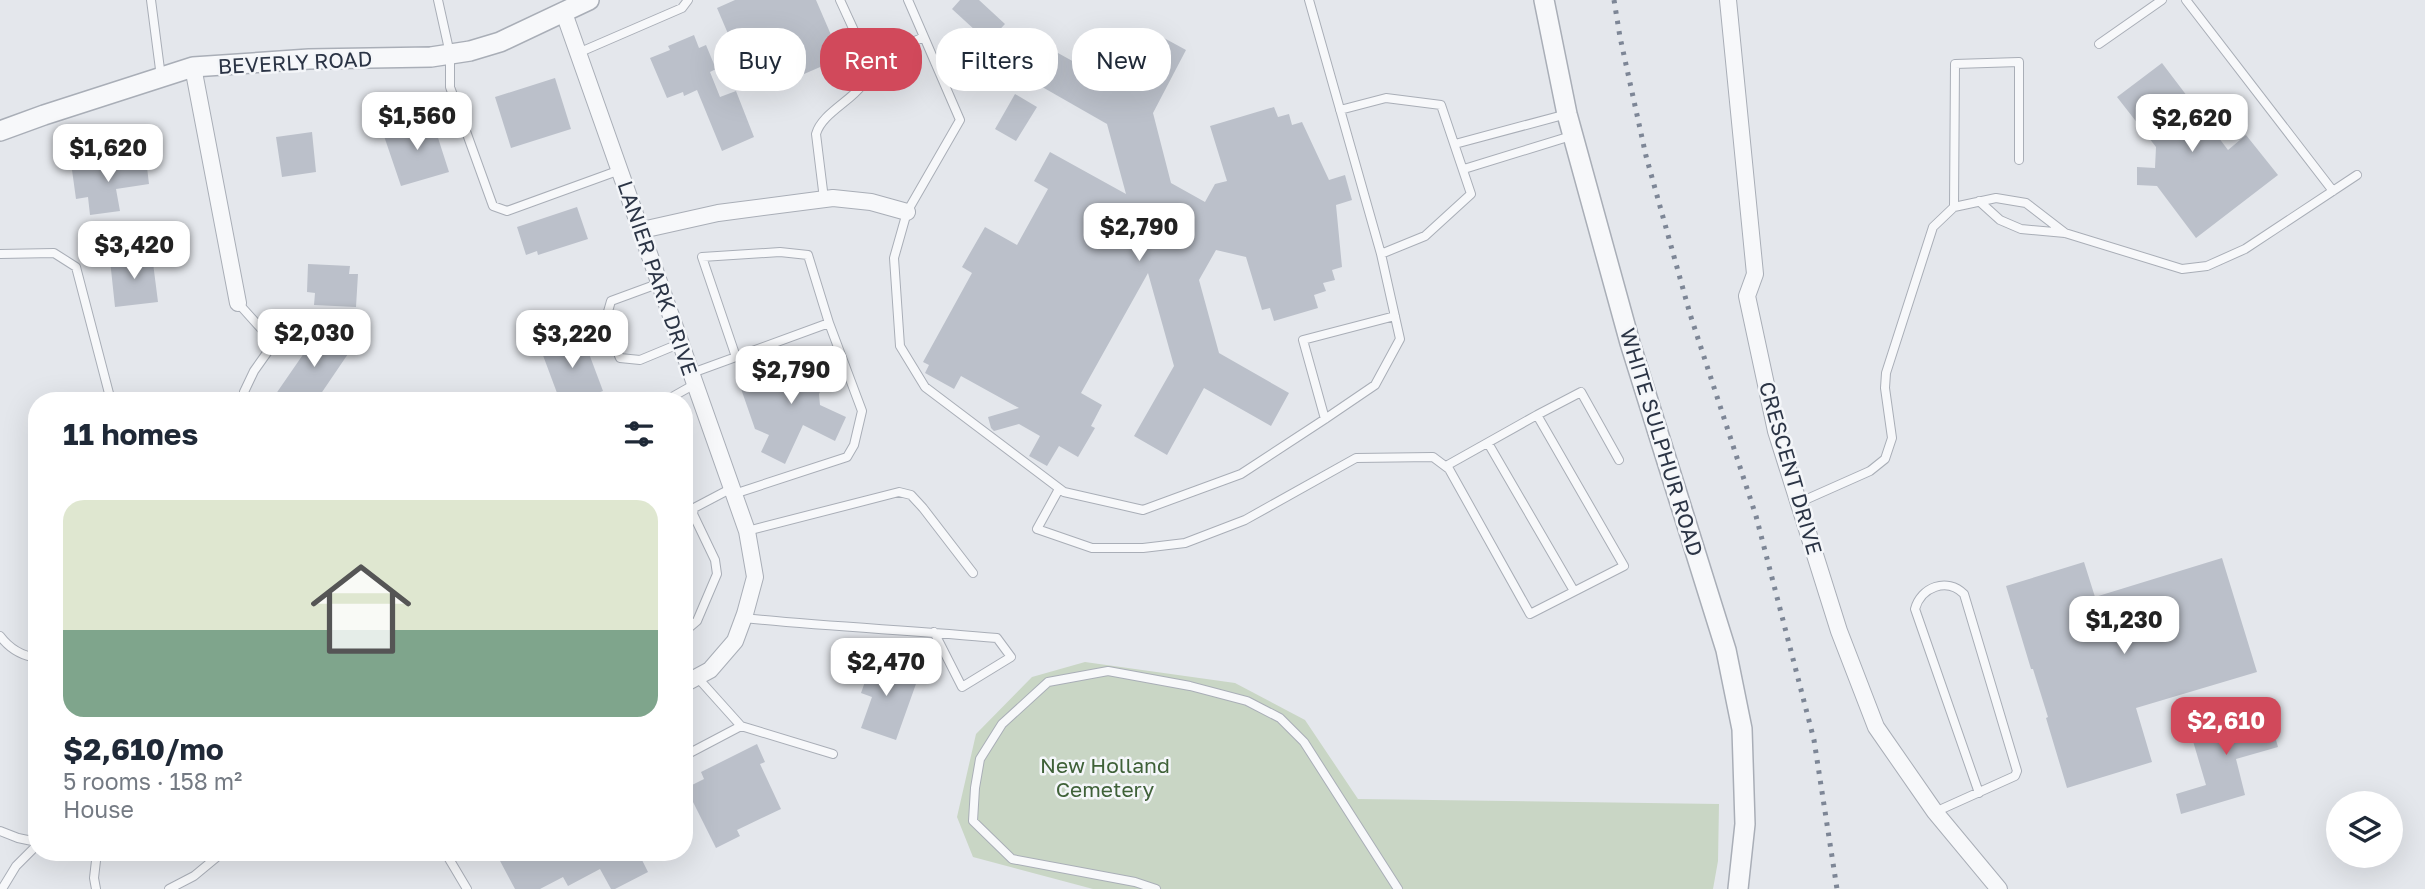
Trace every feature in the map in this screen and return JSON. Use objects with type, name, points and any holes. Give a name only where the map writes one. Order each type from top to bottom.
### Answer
[{"type":"street","name":"BEVERLY ROAD","points":[[0,131],[193,67],[309,59],[430,57],[450,54],[500,42],[589,0]]},
{"type":"street","name":"WHITE SULPHUR ROAD","points":[[1544,0],[1572,135],[1630,343],[1726,650],[1742,729],[1745,824],[1738,889]]},
{"type":"street","name":"CRESCENT DRIVE","points":[[1728,0],[1755,274],[1748,296],[1776,431],[1839,631],[1875,727],[1935,812],[1999,889]]},
{"type":"street","name":"LANIER PARK DRIVE","points":[[564,13],[747,531],[755,577],[744,618],[735,640],[710,670],[693,679]]},
{"type":"street","points":[[193,67],[238,303]]},
{"type":"street","points":[[642,230],[718,213],[824,199],[871,202],[907,212]]},
{"type":"lane","points":[[151,0],[161,77]]},
{"type":"lane","points":[[438,0],[450,54],[450,87],[493,206],[508,211],[620,170]]},
{"type":"lane","points":[[578,53],[682,8],[688,0]]},
{"type":"lane","points":[[840,0],[853,28]]},
{"type":"lane","points":[[908,0],[960,120],[907,212],[894,258],[900,345],[925,387],[1059,489],[1143,510],[1241,474],[1325,419],[1375,385],[1400,339],[1381,254],[1309,0]]},
{"type":"lane","points":[[2099,44],[2162,0]]},
{"type":"lane","points":[[2186,0],[2333,191]]},
{"type":"lane","points":[[1954,207],[1955,64],[2019,62],[2019,160]]},
{"type":"lane","points":[[824,199],[816,134],[818,124],[855,91]]},
{"type":"lane","points":[[1340,110],[1386,98],[1441,105],[1464,169],[1471,194],[1425,236],[1381,254]]},
{"type":"lane","points":[[1455,144],[1567,114]]},
{"type":"lane","points":[[1464,169],[1572,135]]},
{"type":"lane","points":[[1979,201],[2000,219],[2021,229],[2065,233],[2182,269],[2207,266],[2245,249],[2357,175]]},
{"type":"lane","points":[[1798,503],[1870,471],[1885,459],[1892,438],[1885,388],[1886,373],[1933,227],[1954,207],[1996,198],[2026,203],[2065,233]]},
{"type":"lane","points":[[693,624],[697,621],[717,574],[715,560],[693,514],[694,508],[733,491],[847,457],[854,445],[862,411],[829,323],[808,255],[780,252],[702,257],[736,357]]},
{"type":"lane","points":[[0,254],[54,253],[76,267],[109,392]]},
{"type":"lane","points":[[660,283],[611,301],[605,322],[620,358],[640,360],[681,344]]},
{"type":"lane","points":[[238,303],[266,334],[271,347],[254,371],[244,392]]},
{"type":"lane","points":[[1325,419],[1303,340],[1395,316]]},
{"type":"lane","points":[[676,392],[694,378],[736,357],[829,323]]},
{"type":"lane","points":[[1446,466],[1581,392],[1619,460]]},
{"type":"lane","points":[[1059,489],[1037,528],[1092,548],[1143,548],[1185,543],[1245,520],[1356,458],[1433,457],[1446,466],[1530,614],[1624,566],[1537,415]]},
{"type":"lane","points":[[1488,443],[1574,591]]},
{"type":"lane","points":[[747,531],[899,492],[911,495],[923,508],[973,573]]},
{"type":"lane","points":[[1935,812],[1979,793],[2015,776],[2017,771],[1964,594],[1957,587],[1949,585],[1924,591],[1918,598],[1915,609],[1979,793]]},
{"type":"lane","points":[[744,618],[810,625],[934,632],[997,638],[1011,657],[962,687],[934,632]]},
{"type":"lane","points":[[0,636],[7,645],[28,657]]},
{"type":"lane","points":[[1156,889],[1135,882],[1013,859],[974,821],[975,788],[980,759],[1002,724],[1048,682],[1108,671],[1190,686],[1247,701],[1280,718],[1304,742],[1398,889]]},
{"type":"lane","points":[[693,684],[741,726],[833,754]]},
{"type":"lane","points":[[693,750],[741,726]]},
{"type":"lane","points":[[0,831],[28,841]]},
{"type":"lane","points":[[2,889],[28,853]]},
{"type":"lane","points":[[96,861],[96,889]]},
{"type":"lane","points":[[169,889],[194,876],[212,861]]},
{"type":"lane","points":[[451,861],[467,889]]},
{"type":"green space","name":"New Holland Cemetery","points":[[1085,662],[1235,683],[1305,720],[1358,799],[1719,804],[1718,861],[1713,889],[1093,889],[973,857],[957,817],[976,734],[1032,677]]},
{"type":"building","points":[[735,0],[816,0],[828,28],[820,28],[820,67],[806,73],[806,28],[726,28],[717,8]]},
{"type":"building","points":[[960,0],[979,0],[1005,24],[1001,28],[973,28],[952,9]]},
{"type":"building","points":[[694,35],[699,48],[706,45],[714,64],[714,70],[710,72],[714,91],[718,91],[720,97],[736,91],[754,137],[722,151],[697,90],[684,96],[683,92],[667,98],[650,58],[670,50],[668,46]]},
{"type":"building","points":[[1171,42],[1186,50],[1171,79]]},
{"type":"building","points":[[1058,53],[1072,61],[1072,91],[1165,91],[1153,113],[1171,183],[1205,202],[1215,184],[1227,181],[1210,126],[1274,107],[1278,117],[1289,114],[1292,125],[1302,122],[1329,180],[1345,175],[1352,200],[1336,205],[1342,267],[1332,270],[1335,280],[1323,283],[1326,291],[1314,295],[1318,308],[1274,321],[1270,308],[1262,310],[1246,257],[1216,250],[1199,280],[1219,353],[1289,393],[1271,426],[1204,388],[1167,455],[1134,436],[1174,366],[1148,273],[1081,393],[1102,405],[1091,426],[1095,428],[1078,457],[1059,446],[1047,466],[1029,456],[1040,436],[1019,424],[994,431],[991,428],[988,417],[1019,408],[961,376],[954,389],[925,373],[929,365],[923,362],[972,273],[962,267],[985,227],[1017,245],[1048,189],[1034,181],[1050,152],[1126,194],[1107,124],[1049,91],[1058,91]]},
{"type":"building","points":[[2162,63],[2228,150],[2246,135],[2278,175],[2196,238],[2157,186],[2137,185],[2137,167],[2155,168],[2156,147],[2117,97]]},
{"type":"building","points":[[555,78],[571,129],[511,148],[495,97]]},
{"type":"building","points":[[1015,94],[1037,107],[1016,141],[995,129]]},
{"type":"building","points":[[431,116],[449,172],[401,186],[384,136],[397,132],[396,127]]},
{"type":"building","points":[[312,132],[316,172],[282,177],[276,137]]},
{"type":"building","points":[[146,159],[149,184],[116,189],[120,211],[90,215],[88,197],[76,199],[72,170]]},
{"type":"building","points":[[577,207],[588,239],[538,255],[537,251],[526,255],[517,227]]},
{"type":"building","points":[[152,255],[158,302],[115,307],[110,260]]},
{"type":"building","points":[[308,264],[350,266],[349,274],[358,274],[356,307],[314,305],[315,293],[307,292]]},
{"type":"building","points":[[322,327],[352,348],[322,392],[277,392]]},
{"type":"building","points":[[582,335],[603,391],[557,392],[541,350]]},
{"type":"building","points":[[810,353],[833,364],[819,394],[820,405],[846,417],[835,441],[803,425],[785,464],[761,452],[769,435],[755,429],[739,383],[787,366],[801,369]]},
{"type":"building","points":[[2222,558],[2257,672],[2136,708],[2152,762],[2067,788],[2046,718],[2048,717],[2006,586],[2084,562],[2095,597]]},
{"type":"building","points":[[875,653],[894,659],[890,671],[917,681],[896,740],[861,728],[872,697],[861,693]]},
{"type":"building","points":[[2267,708],[2278,747],[2236,759],[2245,795],[2181,814],[2176,794],[2206,785],[2190,731]]},
{"type":"building","points":[[757,744],[765,762],[760,764],[781,809],[737,830],[740,836],[716,848],[693,802],[693,784],[704,779],[701,772]]},
{"type":"building","points":[[500,861],[642,861],[648,872],[615,889],[611,889],[600,869],[568,886],[563,877],[540,889],[515,889]]},
{"type":"railway","points":[[1614,0],[1646,156],[1690,314],[1756,516],[1814,740],[1837,889]]}]
